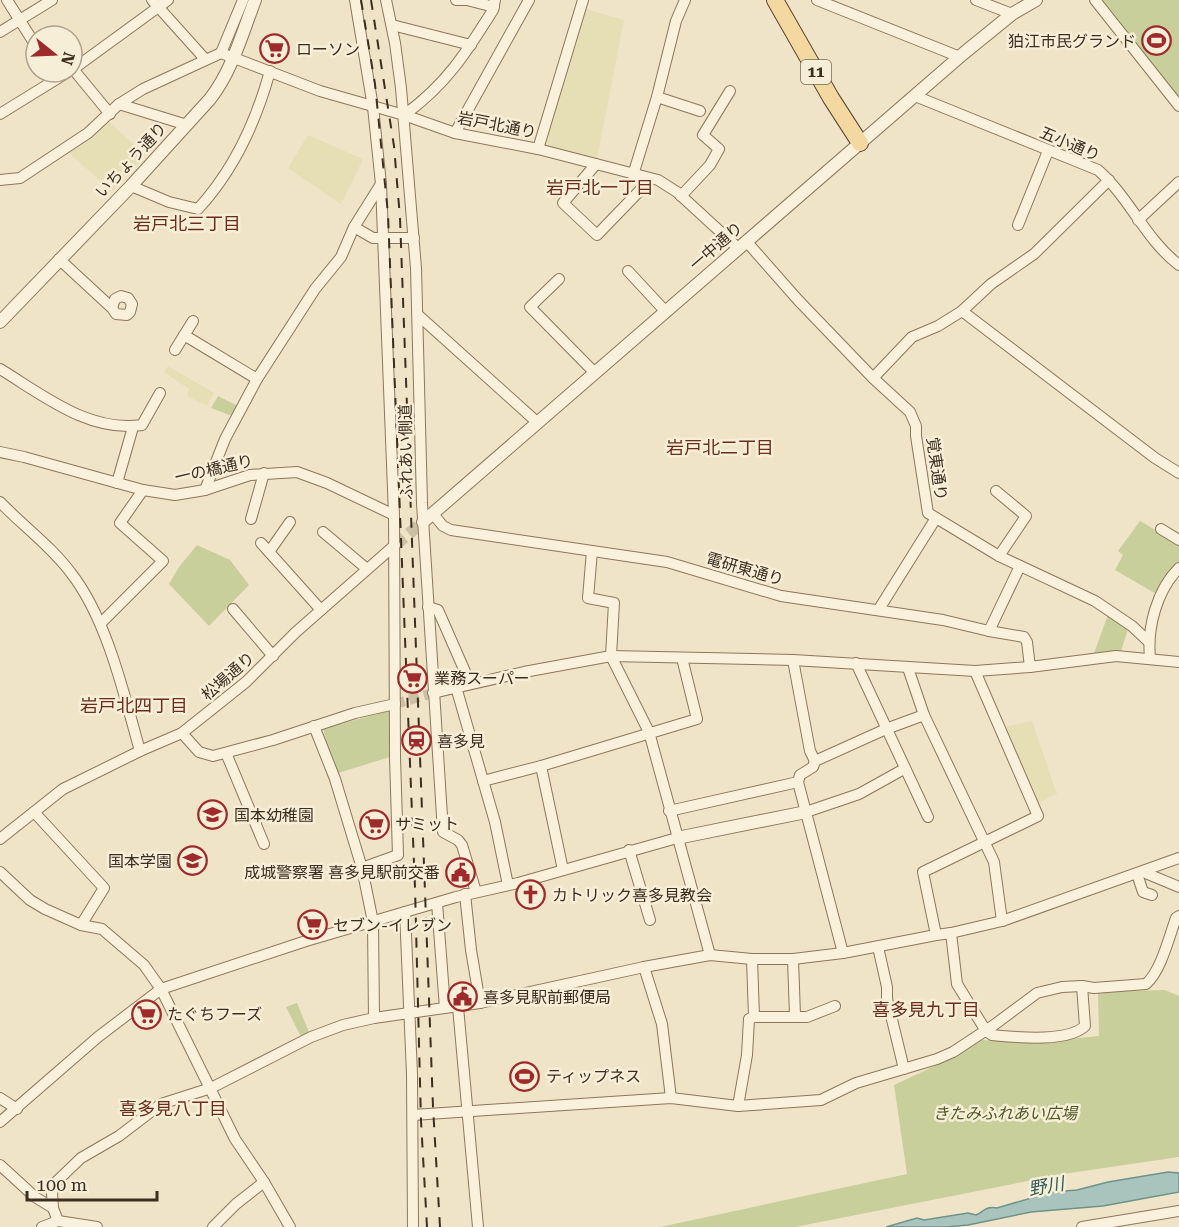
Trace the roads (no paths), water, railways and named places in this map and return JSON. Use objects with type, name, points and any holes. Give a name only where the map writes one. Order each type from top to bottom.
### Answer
[{"type":"main road","name":"11","points":[[775,0],[831,98],[860,143]]},
{"type":"street","points":[[7,0],[24,26]]},
{"type":"street","points":[[0,32],[52,0]]},
{"type":"street","points":[[84,60],[155,3],[168,0]]},
{"type":"street","points":[[0,180],[20,178],[88,133],[119,104],[143,89],[206,59],[227,55],[243,0]]},
{"type":"street","name":"いちょう通り","points":[[0,322],[131,186],[218,88],[227,55],[255,0]]},
{"type":"street","name":"ふれあい側道","points":[[355,0],[373,107],[381,184],[395,545],[398,855],[362,868]]},
{"type":"street","name":"ふれあい側道","points":[[386,0],[392,25],[404,116],[414,238],[428,518],[428,607],[443,832],[458,840],[462,845],[471,893]]},
{"type":"street","points":[[404,116],[422,102],[460,63],[494,4],[456,0]]},
{"type":"street","points":[[455,133],[529,0]]},
{"type":"street","points":[[538,149],[583,0]]},
{"type":"street","points":[[633,175],[657,97],[676,21],[685,0]]},
{"type":"street","points":[[817,0],[960,57]]},
{"type":"street","points":[[976,0],[1012,14]]},
{"type":"street","name":"一中通り","points":[[428,518],[960,57],[1012,14],[1036,0]]},
{"type":"street","points":[[1095,0],[1179,106]]},
{"type":"street","points":[[155,3],[206,59]]},
{"type":"street","points":[[392,25],[471,45]]},
{"type":"street","name":"岩戸北通り","points":[[227,55],[320,91],[455,133],[538,149],[658,180],[742,245]]},
{"type":"street","points":[[131,186],[169,202],[198,209],[243,145],[253,125],[270,71]]},
{"type":"street","points":[[0,114],[43,84]]},
{"type":"street","points":[[83,84],[110,114]]},
{"type":"street","points":[[681,196],[710,165],[719,149],[703,135],[708,113],[730,90]]},
{"type":"street","name":"五小通り","points":[[915,96],[1098,170],[1109,180],[1163,253],[1179,265]]},
{"type":"street","points":[[657,97],[708,113]]},
{"type":"street","points":[[119,104],[187,125]]},
{"type":"street","points":[[1018,225],[1048,151]]},
{"type":"street","points":[[596,164],[563,203],[597,235],[651,179]]},
{"type":"street","points":[[873,378],[912,337],[938,326],[962,311],[991,284],[1034,254],[1109,180]]},
{"type":"street","points":[[1138,220],[1179,182]]},
{"type":"street","points":[[205,490],[225,439],[256,379],[315,290],[341,257],[354,227],[381,184]]},
{"type":"street","points":[[354,227],[373,238],[414,238]]},
{"type":"street","name":"覚東通り","points":[[742,245],[873,378],[910,412],[916,426],[928,513],[999,556],[1095,601],[1132,626],[1148,642]]},
{"type":"street","points":[[59,259],[112,308]]},
{"type":"street","points":[[628,272],[666,312]]},
{"type":"street","points":[[559,279],[530,307],[595,373]]},
{"type":"street","points":[[962,311],[1155,458],[1179,472]]},
{"type":"street","points":[[418,315],[538,423]]},
{"type":"street","points":[[175,350],[193,321]]},
{"type":"street","points":[[184,335],[256,379]]},
{"type":"street","points":[[0,369],[66,410],[113,424],[133,427],[142,425],[160,393]]},
{"type":"street","points":[[117,483],[133,427]]},
{"type":"street","name":"一の橋通り","points":[[0,452],[143,490],[175,495],[205,490],[264,473],[297,472],[327,483],[394,515]]},
{"type":"street","points":[[250,519],[264,473]]},
{"type":"street","points":[[101,623],[163,561],[120,523],[143,490]]},
{"type":"street","points":[[996,491],[1026,516],[999,556]]},
{"type":"street","points":[[0,502],[60,559],[84,591],[101,623],[140,751]]},
{"type":"street","name":"電研東通り","points":[[428,518],[447,529],[667,562],[781,596],[879,609],[1024,637],[1027,642],[1030,667]]},
{"type":"street","points":[[879,609],[936,518]]},
{"type":"street","points":[[269,552],[290,522]]},
{"type":"street","points":[[1161,529],[1179,540]]},
{"type":"street","points":[[322,532],[367,569]]},
{"type":"street","points":[[261,543],[321,610]]},
{"type":"street","name":"松場通り","points":[[0,839],[63,789],[182,733],[240,688],[321,610],[395,545]]},
{"type":"street","points":[[592,551],[588,598],[614,603],[611,657],[649,732],[669,811],[711,955]]},
{"type":"street","points":[[989,631],[1020,566]]},
{"type":"street","points":[[1150,658],[1148,642],[1155,613],[1164,587],[1179,568]]},
{"type":"street","points":[[428,607],[438,610],[470,683]]},
{"type":"street","points":[[232,609],[273,656]]},
{"type":"street","points":[[433,693],[470,683],[611,657],[793,660],[975,671],[1030,667],[1116,656],[1179,662]]},
{"type":"street","points":[[483,781],[541,766],[697,718],[682,658]]},
{"type":"street","points":[[793,660],[810,751],[815,761],[813,767],[800,775],[798,782],[843,953]]},
{"type":"street","points":[[856,663],[928,817]]},
{"type":"street","points":[[908,668],[924,715],[994,862],[1002,921]]},
{"type":"street","points":[[936,934],[923,872],[1038,816],[975,671]]},
{"type":"street","points":[[456,687],[495,822],[508,885]]},
{"type":"street","points":[[182,733],[199,752],[213,756],[395,704]]},
{"type":"street","points":[[815,761],[886,729],[924,715]]},
{"type":"street","points":[[314,726],[335,778],[362,868],[373,922],[374,1018]]},
{"type":"street","points":[[225,753],[264,844]]},
{"type":"street","points":[[541,766],[563,870]]},
{"type":"street","points":[[0,1122],[98,1037],[161,989],[306,941],[471,893],[508,885],[677,838],[806,812],[859,794],[904,769]]},
{"type":"street","points":[[669,811],[798,782]]},
{"type":"street","points":[[34,812],[104,888],[81,925]]},
{"type":"street","points":[[629,850],[650,920]]},
{"type":"street","points":[[58,1221],[53,1208],[52,1193],[56,1182],[81,1158],[119,1136],[160,1104],[211,1089],[311,1037],[342,1025],[409,1012],[480,1004],[644,967],[711,955],[752,959],[793,959],[843,953],[951,933],[1002,921],[1179,858]]},
{"type":"street","points":[[0,872],[30,900],[81,925],[102,929],[135,956],[161,989],[235,1138],[290,1227]]},
{"type":"street","points":[[1140,873],[1179,887]]},
{"type":"street","points":[[1140,873],[1143,892],[1152,895]]},
{"type":"street","points":[[471,893],[471,950],[480,1004]]},
{"type":"street","points":[[437,903],[445,1008]]},
{"type":"street","points":[[405,912],[413,1115],[413,1227]]},
{"type":"street","points":[[413,1115],[670,1098],[738,1106],[821,1100],[856,1083],[953,1052],[1037,993],[1062,987],[1094,988],[1146,984],[1160,962],[1176,918],[1179,916]]},
{"type":"street","points":[[951,933],[957,984],[986,1031],[992,1035],[1038,1039],[1079,1032],[1085,1026],[1082,986]]},
{"type":"street","points":[[878,947],[887,987],[886,999],[904,1069]]},
{"type":"street","points":[[752,959],[754,1017]]},
{"type":"street","points":[[793,959],[795,1017]]},
{"type":"street","points":[[644,967],[663,1024],[670,1098]]},
{"type":"street","points":[[738,1106],[747,1055],[749,1019],[754,1017],[807,1017],[835,1006]]},
{"type":"street","points":[[458,1007],[478,1227]]},
{"type":"street","points":[[0,1098],[17,1109]]},
{"type":"street","points":[[0,1165],[35,1197],[53,1208]]},
{"type":"street","points":[[213,1227],[236,1204],[264,1182]]},
{"type":"street","points":[[1082,1227],[1179,1211]]},
{"type":"street","points":[[42,1227],[58,1221],[97,1227]]},
{"type":"water","points":[[1168,1172],[1179,1173],[1179,1192],[1103,1206],[1031,1212],[968,1225],[886,1227],[917,1218],[924,1220],[968,1213],[976,1215],[987,1209],[1052,1192],[1077,1190],[1108,1182]]},
{"type":"tunnel","points":[[395,545],[423,522]]},
{"type":"tunnel","points":[[395,704],[433,693]]},
{"type":"railway","points":[[361,0],[375,84],[388,214],[415,888],[421,1121],[427,1227]]},
{"type":"railway","points":[[371,0],[394,146],[400,218],[433,1107],[440,1227]]},
{"type":"place","name":"狛江市民グランド","points":[[1157,41]]},
{"type":"place","name":"ローソン","points":[[275,49]]},
{"type":"place","name":"業務スーパー","points":[[413,678]]},
{"type":"place","name":"喜多見","points":[[416,741]]},
{"type":"place","name":"国本幼稚園","points":[[213,815]]},
{"type":"place","name":"サミット","points":[[374,824]]},
{"type":"place","name":"国本学園","points":[[193,861]]},
{"type":"place","name":"成城警察署 喜多見駅前交番","points":[[461,872]]},
{"type":"place","name":"カトリック喜多見教会","points":[[531,895]]},
{"type":"place","name":"セブン-イレブン","points":[[312,925]]},
{"type":"place","name":"喜多見駅前郵便局","points":[[462,997]]},
{"type":"place","name":"たぐちフーズ","points":[[146,1014]]},
{"type":"place","name":"ティップネス","points":[[525,1076]]},
{"type":"district","name":"岩戸北一丁目","points":[[600,187]]},
{"type":"district","name":"岩戸北三丁目","points":[[187,223]]},
{"type":"district","name":"岩戸北二丁目","points":[[720,447]]},
{"type":"district","name":"岩戸北四丁目","points":[[134,705]]},
{"type":"district","name":"喜多見九丁目","points":[[926,1009]]},
{"type":"district","name":"喜多見八丁目","points":[[173,1108]]},
{"type":"park label","name":"きたみふれあい広場","points":[[1005,1113]]},
{"type":"water label","name":"野川","points":[[1046,1186]]}]
